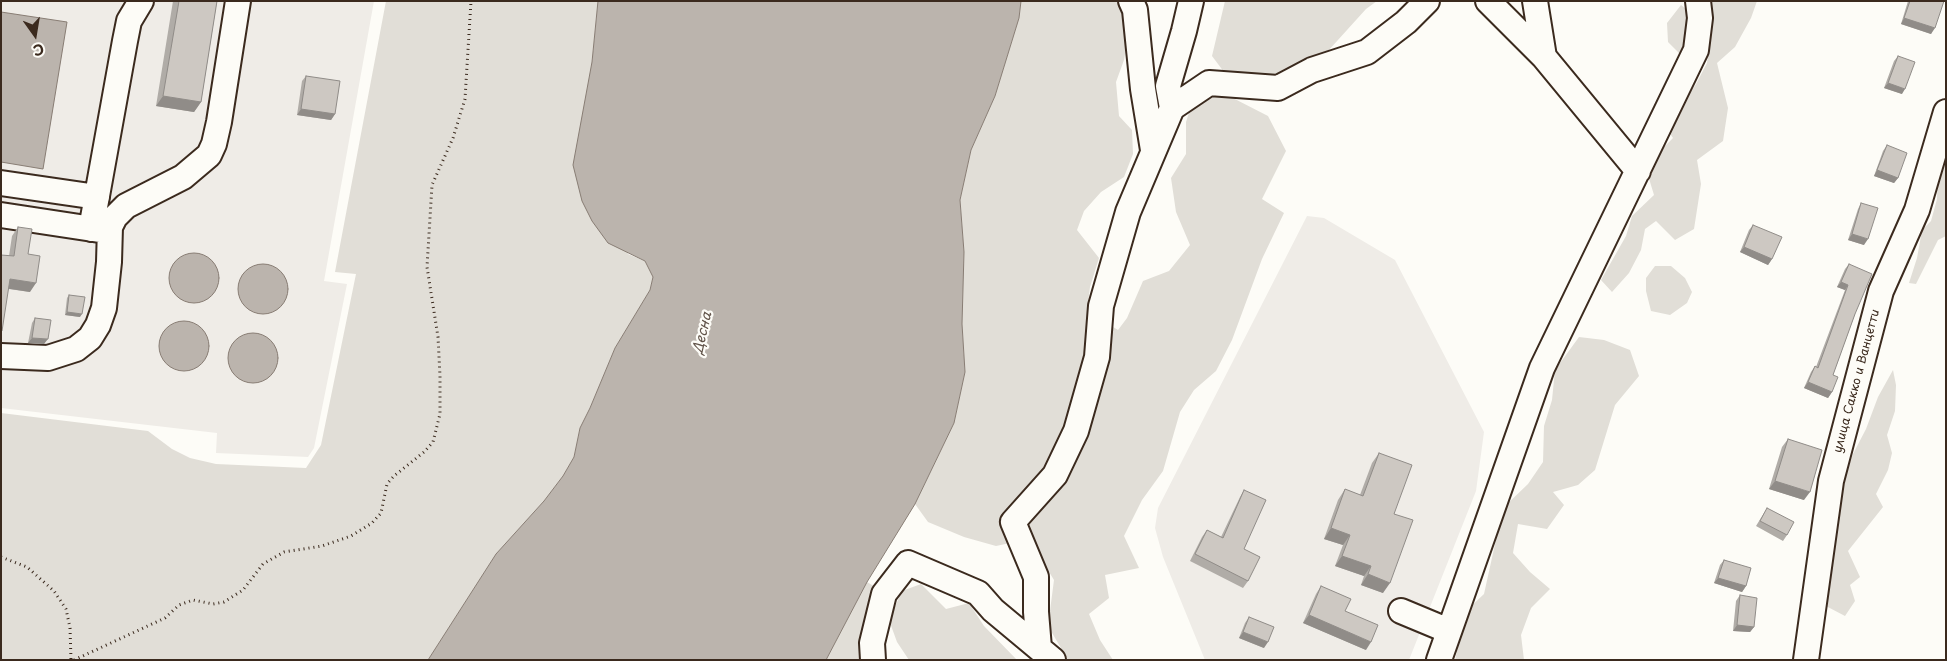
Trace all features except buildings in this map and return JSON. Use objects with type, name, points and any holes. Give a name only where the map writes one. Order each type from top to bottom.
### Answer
[{"type":"street","points":[[1,356],[48,358],[76,349],[90,338],[98,325],[104,308],[109,262],[100,230],[96,197],[124,40],[129,21],[141,1]]},
{"type":"street","points":[[1,215],[100,230],[110,226],[114,217],[126,206],[183,177],[209,155],[214,144],[219,122],[238,1]]},
{"type":"street","points":[[1131,1],[1134,10],[1143,89],[1154,150]]},
{"type":"street","points":[[1172,108],[1168,86],[1191,1]]},
{"type":"street","points":[[1046,654],[1036,612],[1036,577],[1013,522],[1055,475],[1076,430],[1097,357],[1101,306],[1128,212],[1172,108],[1209,82],[1278,88],[1312,70],[1367,52],[1406,22],[1427,1]]},
{"type":"street","points":[[1488,1],[1544,57],[1638,171]]},
{"type":"street","points":[[1535,1],[1544,57]]},
{"type":"street","points":[[1439,660],[1542,368],[1696,50],[1700,18],[1698,1]]},
{"type":"street","name":"улица Сакко и Ванцетти","points":[[1806,660],[1831,481],[1881,292],[1918,210],[1946,112]]},
{"type":"street","points":[[1,183],[96,197]]},
{"type":"street","points":[[874,660],[872,643],[884,594],[908,563],[978,593],[993,610],[1046,654]]},
{"type":"street","points":[[1401,611],[1449,631]]},
{"type":"path","points":[[1,556],[27,567],[54,591],[66,609],[70,628],[72,660],[165,618],[178,605],[193,600],[213,604],[224,602],[243,590],[263,564],[284,552],[322,546],[351,536],[372,524],[381,513],[388,484],[394,476],[424,452],[433,442],[440,414],[438,337],[427,267],[432,186],[454,138],[465,99],[471,1]]},
{"type":"shaded area","points":[[1,1],[374,1],[324,281],[347,284],[314,448],[308,457],[216,453],[217,433],[1,408]]},
{"type":"shaded area","points":[[386,1],[598,1],[592,62],[628,254],[645,261],[653,277],[650,290],[615,348],[580,428],[574,457],[563,476],[544,501],[496,554],[428,660],[1,660],[1,413],[148,431],[172,449],[190,458],[216,464],[306,468],[321,445],[356,274],[335,272]]},
{"type":"shaded area","points":[[1021,1],[1140,1],[1128,36],[1124,60],[1116,82],[1119,116],[1132,130],[1133,154],[1124,177],[1101,192],[1084,211],[1077,230],[1099,258],[1090,287],[1087,311],[1118,330],[1127,318],[1143,281],[1169,271],[1190,245],[1176,212],[1171,178],[1186,154],[1186,122],[1193,100],[1227,95],[1268,116],[1286,151],[1262,199],[1284,213],[1262,259],[1232,340],[1216,371],[1194,390],[1180,412],[1163,471],[1142,500],[1124,536],[1139,568],[1105,575],[1109,598],[1089,614],[1100,640],[1113,660],[1068,660],[1048,626],[1054,580],[1029,539],[996,546],[964,537],[928,522],[915,504],[954,423],[965,372],[962,324],[964,252],[960,200],[971,150],[995,96],[1019,18]]},
{"type":"shaded area","points":[[1225,1],[1377,1],[1366,9],[1328,51],[1278,81],[1227,76],[1212,56]]},
{"type":"shaded area","points":[[1709,1],[1757,1],[1751,18],[1735,47],[1717,63],[1728,108],[1723,141],[1697,160],[1701,184],[1694,229],[1675,240],[1656,221],[1645,229],[1641,250],[1629,273],[1612,292],[1601,280],[1626,236],[1632,216],[1654,195],[1647,172],[1659,152],[1673,138],[1666,128],[1696,84],[1707,63],[1711,28]]},
{"type":"shaded area","points":[[1681,5],[1686,9],[1689,39],[1681,55],[1668,42],[1667,23]]},
{"type":"shaded area","points":[[1946,140],[1946,236],[1938,240],[1916,284],[1909,283],[1917,258],[1922,230],[1931,221],[1937,199],[1938,168]]},
{"type":"shaded area","points":[[1307,216],[1324,218],[1395,260],[1484,432],[1476,491],[1409,660],[1205,660],[1163,557],[1155,528],[1158,508]]},
{"type":"shaded area","points":[[1655,266],[1671,266],[1685,278],[1692,292],[1687,303],[1670,315],[1651,311],[1646,291],[1646,278]]},
{"type":"shaded area","points":[[1579,337],[1604,340],[1630,350],[1639,376],[1615,405],[1595,470],[1578,485],[1553,492],[1564,505],[1547,529],[1518,524],[1513,553],[1530,572],[1550,589],[1531,608],[1521,635],[1524,660],[1455,660],[1466,611],[1484,594],[1503,508],[1528,484],[1543,462],[1544,426],[1552,400],[1555,370]]},
{"type":"shaded area","points":[[1893,370],[1896,385],[1895,411],[1887,435],[1892,453],[1888,470],[1876,494],[1883,507],[1848,551],[1860,577],[1850,585],[1855,601],[1845,616],[1824,605],[1830,582],[1841,487],[1878,397]]},
{"type":"shaded area","points":[[867,582],[877,588],[859,652],[859,660],[826,660]]},
{"type":"shaded area","points":[[921,584],[946,609],[969,603],[984,626],[1017,660],[909,660],[897,642],[889,620],[902,591]]},
{"type":"water","name":"Десна","points":[[598,1],[1021,1],[1019,18],[995,96],[971,150],[960,200],[964,252],[962,324],[965,372],[954,423],[915,504],[867,582],[826,660],[428,660],[496,554],[544,501],[563,476],[574,457],[580,428],[615,348],[650,290],[653,277],[645,261],[608,243],[592,221],[582,201],[573,165],[592,62]]},
{"type":"water","points":[[1,12],[67,22],[43,169],[1,162]]},
{"type":"water","points":[[194,253],[208,257],[215,264],[219,278],[215,292],[208,299],[194,303],[180,299],[173,292],[169,278],[173,264],[180,257]]},
{"type":"water","points":[[263,264],[277,268],[284,275],[288,289],[284,303],[277,310],[263,314],[249,310],[242,303],[238,289],[242,275],[249,268]]},
{"type":"water","points":[[184,321],[198,325],[205,332],[209,346],[205,360],[198,367],[184,371],[170,367],[163,360],[159,346],[163,332],[170,325]]},
{"type":"water","points":[[253,333],[267,337],[274,344],[278,358],[274,372],[267,379],[253,383],[239,379],[232,372],[228,358],[232,344],[239,337]]}]
